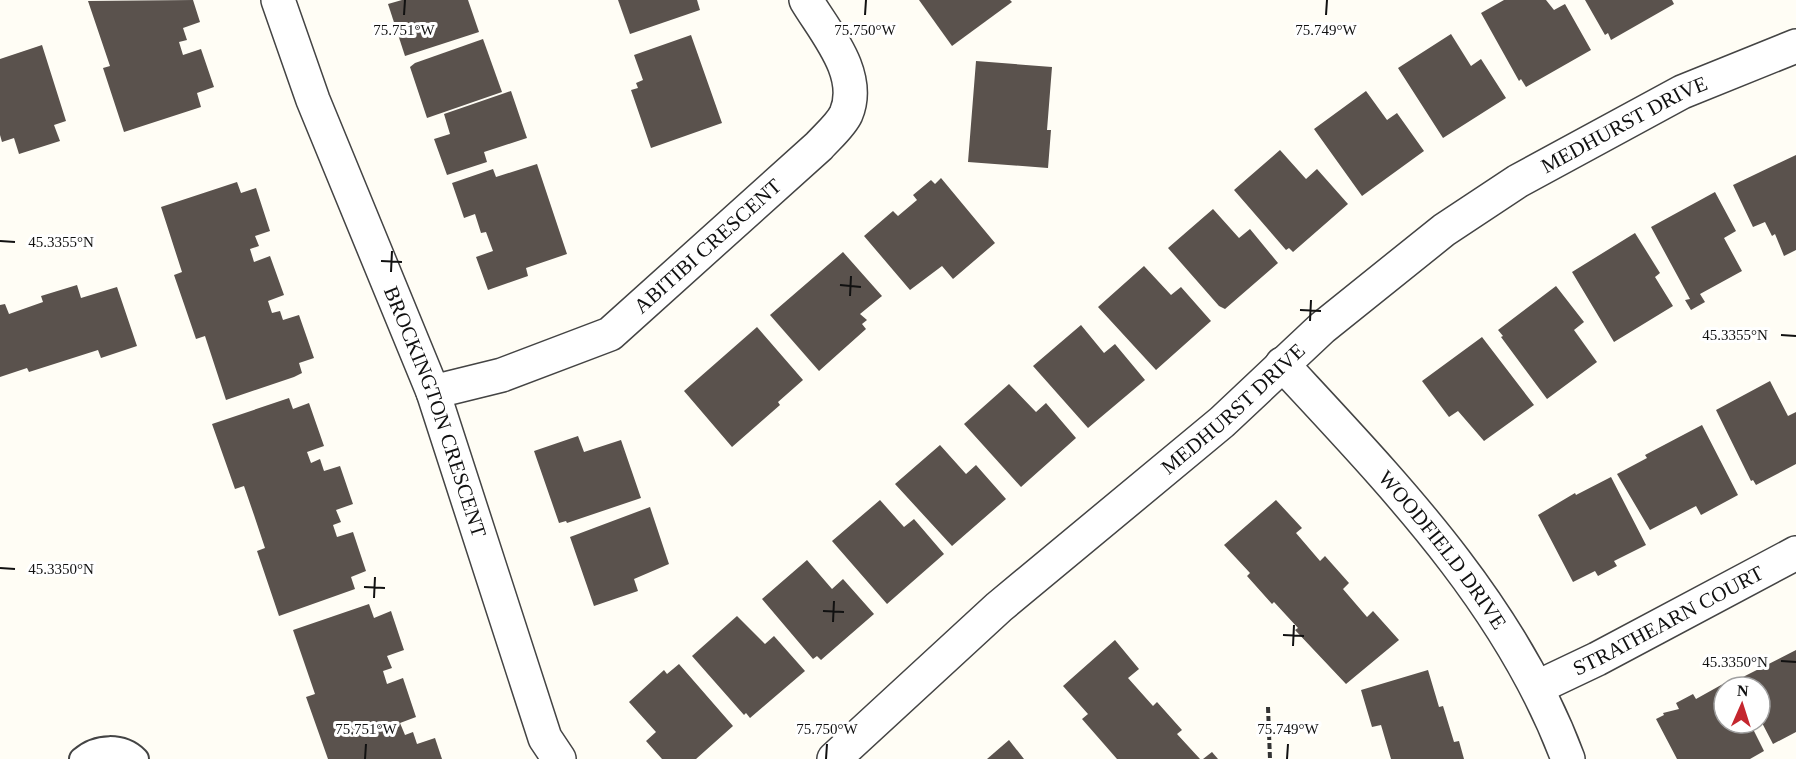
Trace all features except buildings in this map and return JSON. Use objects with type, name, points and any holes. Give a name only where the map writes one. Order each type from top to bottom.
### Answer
[{"type":"street","name":"BROCKINGTON CRESCENT","points":[[278,0],[313,100],[433,392],[545,738],[560,759]]},
{"type":"street","name":"ABITIBI CRESCENT","points":[[433,392],[502,375],[610,334],[819,146],[846,115],[852,87],[843,62],[806,0]]},
{"type":"street","name":"MEDHURST DRIVE","points":[[834,759],[999,607],[1222,422],[1282,364],[1444,230],[1518,181],[1682,92],[1796,46]]},
{"type":"street","name":"WOODFIELD DRIVE","points":[[1282,364],[1433,530],[1463,569],[1538,687],[1568,759]]},
{"type":"street","name":"STRATHEARN COURT","points":[[1538,687],[1597,659],[1796,553]]},
{"type":"lane","points":[[81,759],[98,749],[117,748],[137,759]]},
{"type":"path","points":[[1268,707],[1270,759]]}]
